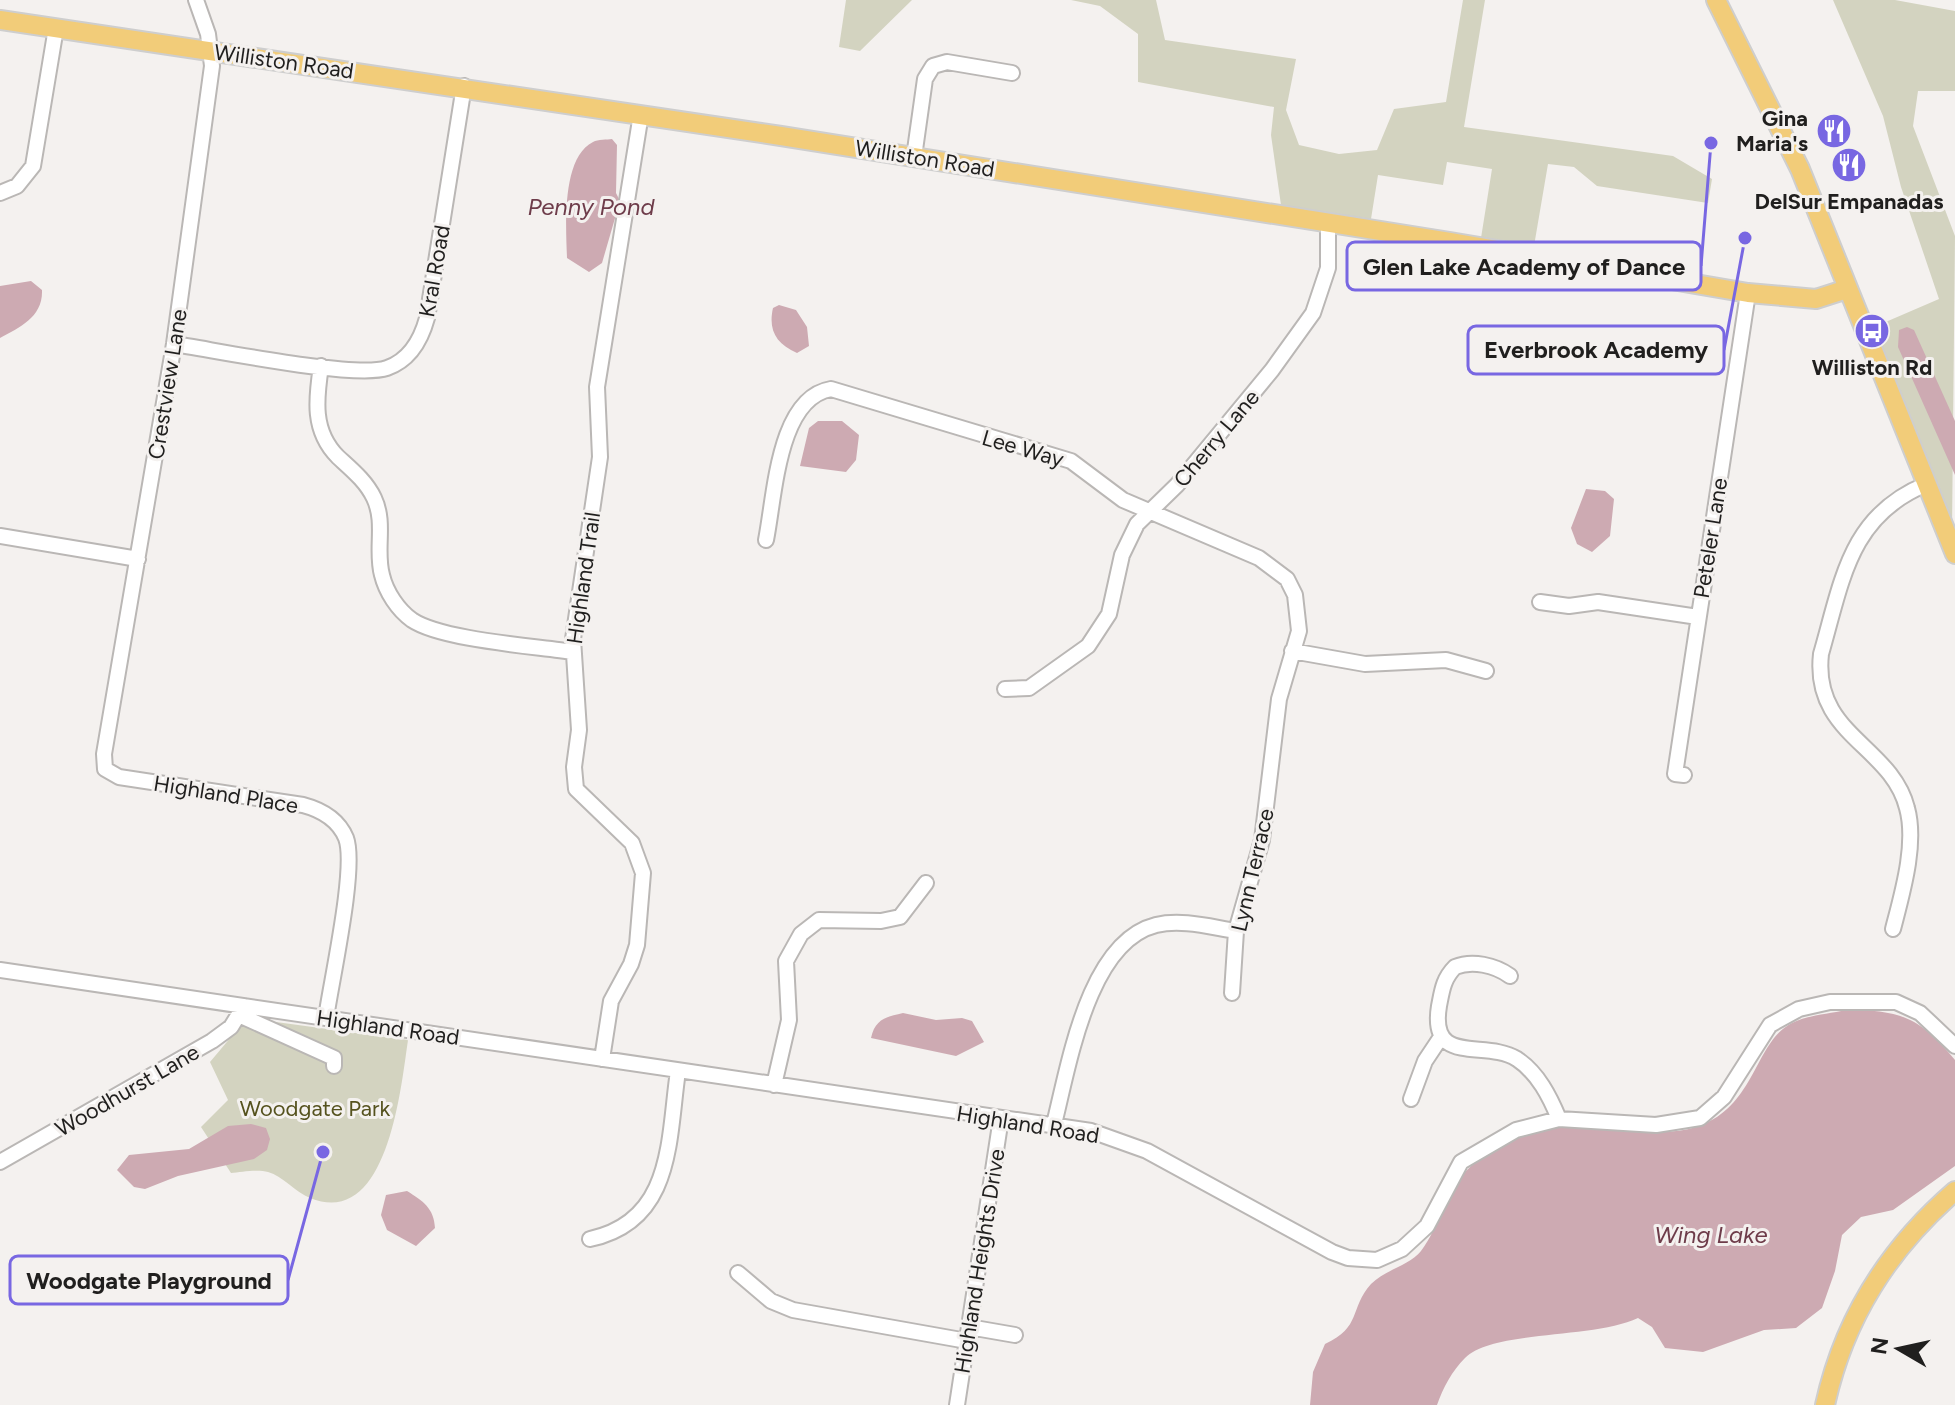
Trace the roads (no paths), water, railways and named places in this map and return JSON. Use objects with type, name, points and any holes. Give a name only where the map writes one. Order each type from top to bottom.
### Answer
[{"type":"main road","points":[[1716,0],[1726,9],[1795,156],[1955,554]]},
{"type":"main road","name":"Williston Road","points":[[0,20],[464,86],[1748,293],[1816,299],[1847,289]]},
{"type":"main road","points":[[1825,1405],[1846,1335],[1882,1269],[1905,1238],[1955,1191]]},
{"type":"street","name":"Crestview Lane","points":[[105,769],[174,344],[212,66],[196,0]]},
{"type":"street","points":[[0,193],[17,186],[33,166],[56,28]]},
{"type":"street","points":[[914,157],[925,79],[933,66],[947,62],[1012,73]]},
{"type":"street","name":"Kral Road","points":[[174,344],[369,372],[386,369],[414,349],[423,335],[464,86]]},
{"type":"street","name":"Highland Trail","points":[[602,1059],[611,1001],[631,964],[637,945],[643,873],[632,843],[576,789],[574,767],[579,730],[573,652],[600,457],[597,387],[641,114]]},
{"type":"street","name":"Cherry Lane","points":[[1005,689],[1029,688],[1088,646],[1115,600],[1128,542],[1150,510],[1177,485],[1300,334],[1322,291],[1328,268],[1328,224]]},
{"type":"street","name":"Peteler Lane","points":[[1684,775],[1675,774],[1748,293]]},
{"type":"street","points":[[321,366],[316,402],[318,421],[330,447],[366,485],[374,498],[380,530],[379,563],[390,595],[400,609],[413,620],[445,632],[573,652]]},
{"type":"street","name":"Lee Way","points":[[766,540],[790,426],[810,396],[831,389],[1060,457],[1091,474],[1123,500],[1259,558],[1287,579],[1299,613],[1299,631],[1279,699]]},
{"type":"street","points":[[1893,929],[1909,844],[1907,808],[1889,776],[1828,707],[1819,671],[1821,654],[1856,545],[1879,513],[1927,484]]},
{"type":"street","points":[[0,536],[138,559]]},
{"type":"street","points":[[1540,602],[1569,606],[1598,602],[1698,617]]},
{"type":"street","points":[[1292,651],[1382,665],[1446,660],[1486,671]]},
{"type":"street","name":"Lynn Terrace","points":[[1232,993],[1236,931],[1262,840],[1279,699]]},
{"type":"street","name":"Highland Place","points":[[105,769],[119,777],[303,805],[329,815],[339,825],[350,852],[326,1018]]},
{"type":"street","points":[[774,1085],[789,1020],[786,961],[801,934],[819,920],[881,921],[900,917],[926,883]]},
{"type":"street","points":[[1054,1124],[1080,1028],[1101,975],[1119,947],[1142,930],[1170,923],[1236,931]]},
{"type":"street","points":[[1510,976],[1495,967],[1464,963],[1455,967],[1442,985],[1437,1022],[1441,1037],[1453,1046],[1509,1055],[1519,1061],[1535,1076],[1559,1119]]},
{"type":"street","name":"Highland Road","points":[[0,970],[242,1011],[326,1018],[1054,1124],[1101,1134],[1147,1151],[1332,1252],[1361,1260],[1391,1256],[1416,1238],[1427,1226],[1452,1174],[1471,1154],[1516,1130],[1559,1119],[1656,1125],[1700,1118],[1724,1097],[1770,1025],[1789,1013],[1830,1002],[1885,1000],[1908,1006],[1934,1024],[1955,1046]]},
{"type":"street","points":[[242,1011],[334,1058],[334,1066]]},
{"type":"street","name":"Woodhurst Lane","points":[[0,1162],[212,1041],[231,1027],[242,1011]]},
{"type":"street","points":[[1411,1099],[1430,1050],[1441,1037]]},
{"type":"street","points":[[590,1239],[625,1227],[651,1201],[664,1166],[678,1071]]},
{"type":"street","name":"Highland Heights Drive","points":[[957,1405],[1001,1118]]},
{"type":"street","points":[[738,1273],[771,1301],[793,1310],[968,1334],[1015,1335]]},
{"type":"water","name":"Penny Pond","points":[[612,139],[617,145],[616,193],[620,201],[602,263],[589,272],[567,258],[566,212],[570,178],[583,150],[595,141]]},
{"type":"water","points":[[31,281],[42,290],[39,307],[29,320],[0,338],[0,286]]},
{"type":"water","points":[[779,305],[796,310],[807,327],[809,346],[797,353],[779,341],[773,330],[773,308]]},
{"type":"water","points":[[1907,327],[1914,330],[1955,421],[1955,475],[1898,347],[1899,330]]},
{"type":"water","points":[[818,421],[842,421],[859,435],[856,460],[846,472],[800,466],[809,428]]},
{"type":"water","points":[[1586,489],[1605,491],[1614,499],[1610,536],[1592,552],[1577,544],[1571,528]]},
{"type":"water","name":"Wing Lake","points":[[1846,1010],[1895,1014],[1908,1019],[1931,1034],[1955,1060],[1955,1166],[1893,1210],[1861,1217],[1842,1235],[1835,1271],[1822,1308],[1796,1328],[1764,1330],[1703,1352],[1665,1348],[1652,1327],[1638,1318],[1619,1325],[1520,1339],[1479,1349],[1456,1368],[1437,1405],[1310,1405],[1313,1372],[1325,1344],[1345,1331],[1371,1284],[1421,1251],[1458,1180],[1479,1160],[1510,1141],[1563,1127],[1599,1126],[1660,1132],[1696,1127],[1716,1118],[1731,1105],[1779,1032],[1798,1020]]},
{"type":"water","points":[[903,1013],[936,1020],[962,1018],[972,1021],[984,1042],[956,1056],[871,1038],[882,1020]]},
{"type":"water","points":[[251,1124],[266,1128],[270,1139],[267,1150],[254,1159],[178,1176],[145,1189],[134,1187],[117,1170],[129,1155],[189,1149],[228,1126]]},
{"type":"water","points":[[407,1191],[427,1206],[434,1221],[435,1228],[416,1246],[387,1230],[381,1215],[386,1195]]},
{"type":"place","name":"Gina Maria's","points":[[1834,131]]},
{"type":"place","name":"Glen Lake Academy of Dance","points":[[1711,143]]},
{"type":"place","name":"DelSur Empanadas","points":[[1849,165]]},
{"type":"place","name":"Everbrook Academy","points":[[1745,238]]},
{"type":"place","name":"Williston Rd","points":[[1872,331]]},
{"type":"place","name":"Woodgate Playground","points":[[323,1152]]},
{"type":"park label","name":"Woodgate Park","points":[[315,1108]]}]
